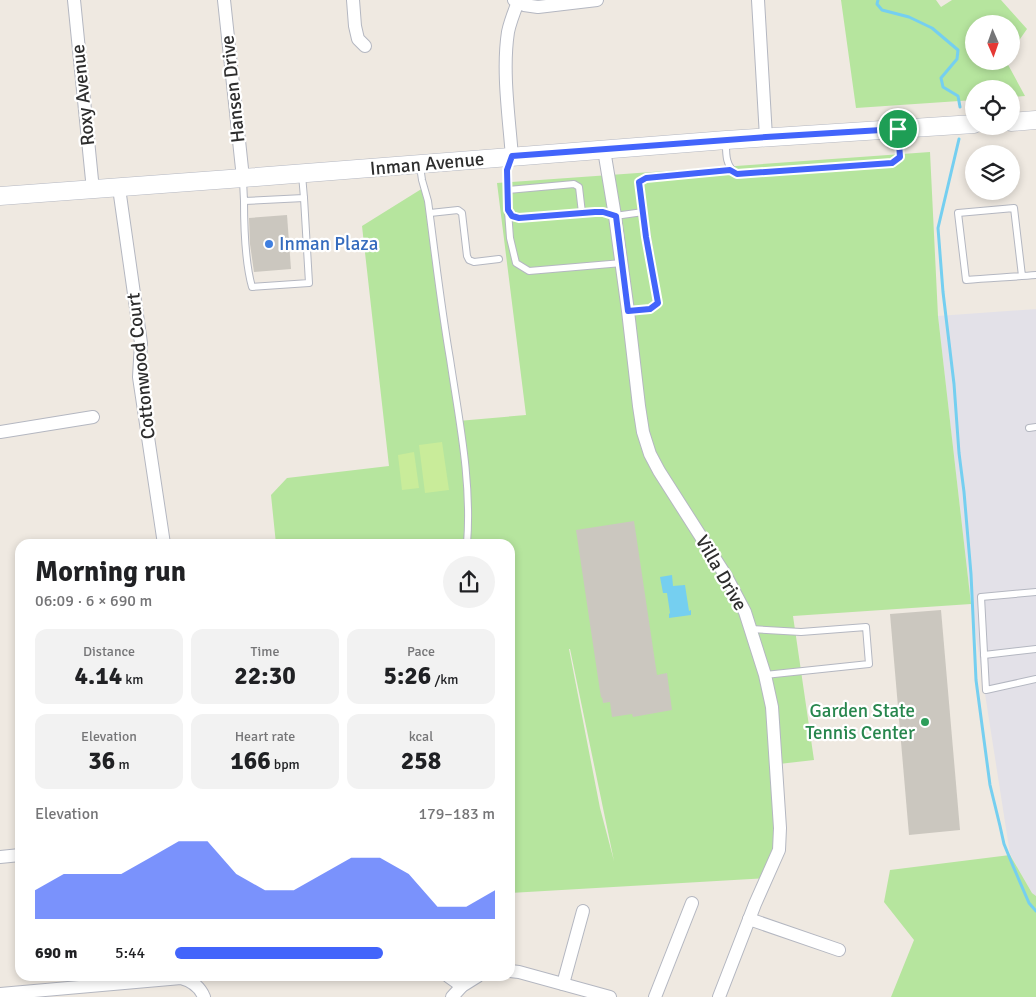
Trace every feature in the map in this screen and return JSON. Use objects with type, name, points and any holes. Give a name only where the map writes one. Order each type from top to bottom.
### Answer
[{"type":"main road","points":[[1020,121],[1036,120]]},
{"type":"main road","name":"Inman Avenue","points":[[0,196],[766,137],[965,125]]},
{"type":"street","name":"Roxy Avenue","points":[[74,0],[93,190]]},
{"type":"street","name":"Hansen Drive","points":[[224,0],[243,178]]},
{"type":"street","points":[[353,0],[358,39],[365,46]]},
{"type":"street","points":[[512,156],[506,53],[508,31],[516,1],[538,7],[597,0]]},
{"type":"street","points":[[758,0],[766,137]]},
{"type":"street","name":"Villa Drive","points":[[604,150],[616,216],[638,406],[643,432],[658,471],[736,594],[745,612],[765,675],[772,707],[780,828],[779,850],[749,919],[719,997]]},
{"type":"street","name":"Cottonwood Court","points":[[119,188],[141,343],[139,377],[163,539]]},
{"type":"street","points":[[0,432],[93,417]]},
{"type":"street","points":[[0,857],[15,856]]},
{"type":"street","points":[[655,997],[692,903]]},
{"type":"street","points":[[563,984],[584,910]]},
{"type":"street","points":[[749,919],[838,950]]},
{"type":"street","points":[[515,972],[610,997]]},
{"type":"street","points":[[0,994],[147,981]]},
{"type":"street","points":[[189,981],[202,991],[204,997]]},
{"type":"street","points":[[455,981],[462,986]]},
{"type":"street","points":[[452,997],[462,986],[470,981]]},
{"type":"lane","points":[[628,311],[650,309],[658,303],[639,182],[646,178],[730,170],[737,174],[892,163],[900,157],[898,129]]},
{"type":"lane","points":[[726,140],[726,159],[730,170]]},
{"type":"lane","points":[[512,156],[507,170],[507,190],[510,238],[516,262],[529,271],[622,263]]},
{"type":"lane","points":[[420,165],[430,213],[447,343],[463,444],[469,507],[468,539]]},
{"type":"lane","points":[[243,178],[246,250],[252,288],[309,283],[302,174]]},
{"type":"lane","points":[[507,190],[574,184],[579,187],[582,213]]},
{"type":"lane","points":[[244,201],[304,198]]},
{"type":"lane","points":[[1022,276],[1014,208],[958,213],[966,280],[1022,276],[1036,275]]},
{"type":"lane","points":[[430,213],[458,210],[462,213],[469,260],[474,262],[499,258]]},
{"type":"lane","points":[[508,210],[512,216],[519,218],[603,212],[616,216],[643,212]]},
{"type":"lane","points":[[1036,592],[981,597],[986,690],[1036,679]]},
{"type":"lane","points":[[751,628],[801,632],[866,627],[869,664],[765,675]]},
{"type":"lane","points":[[984,655],[1036,649]]},
{"type":"shaded area","points":[[1036,309],[1036,896],[1032,893],[1010,854],[971,604],[938,316]]},
{"type":"green space","points":[[841,0],[936,0],[941,7],[952,0],[1001,0],[1014,15],[965,15],[965,70],[1011,70],[1016,80],[965,80],[965,101],[856,108]]},
{"type":"green space","points":[[1020,21],[1027,29],[1020,39]]},
{"type":"green space","points":[[1020,87],[1025,96],[1020,96]]},
{"type":"green space","points":[[930,152],[938,316],[971,604],[793,616],[814,760],[779,764],[784,825],[768,878],[515,893],[515,539],[275,539],[271,495],[287,478],[389,466],[362,226],[423,188],[458,421],[526,415],[497,183]],"holes":[[[569,649],[570,649],[614,861],[600,808]]]},
{"type":"green space","points":[[442,442],[449,490],[425,493],[419,445]]},
{"type":"green space","points":[[414,452],[419,488],[402,490],[398,455]]},
{"type":"green space","points":[[1010,855],[1032,893],[1036,896],[1036,997],[891,997],[914,940],[884,902],[890,870]]},
{"type":"water","points":[[672,575],[673,586],[685,585],[691,615],[669,618],[667,593],[663,593],[660,577]]},
{"type":"building","name":"Inman Plaza","points":[[287,215],[291,269],[254,272],[249,218]]},
{"type":"building","points":[[634,521],[657,675],[667,673],[672,710],[633,717],[632,714],[612,717],[610,702],[603,703],[601,698],[576,530]]},
{"type":"building","name":"Garden State Tennis Center","points":[[941,610],[960,830],[909,835],[890,614]]},
{"type":"waterway","points":[[878,0],[877,4],[882,10],[909,17],[932,28],[958,50],[957,59],[941,78],[943,87],[958,96],[960,107]]},
{"type":"waterway","points":[[959,139],[938,228],[971,574],[976,680],[990,785],[1004,844],[1029,903],[1036,911]]},
{"type":"place","name":"Inman Plaza","points":[[269,244]]},
{"type":"place","name":"Garden State Tennis Center","points":[[925,722]]},
{"type":"route","points":[[898,129],[900,157],[892,163],[737,174],[730,170],[646,178],[639,182],[646,237],[658,303],[650,309],[628,311],[616,216],[595,212],[519,218],[512,216],[508,210],[507,170],[512,156],[898,129]]}]
